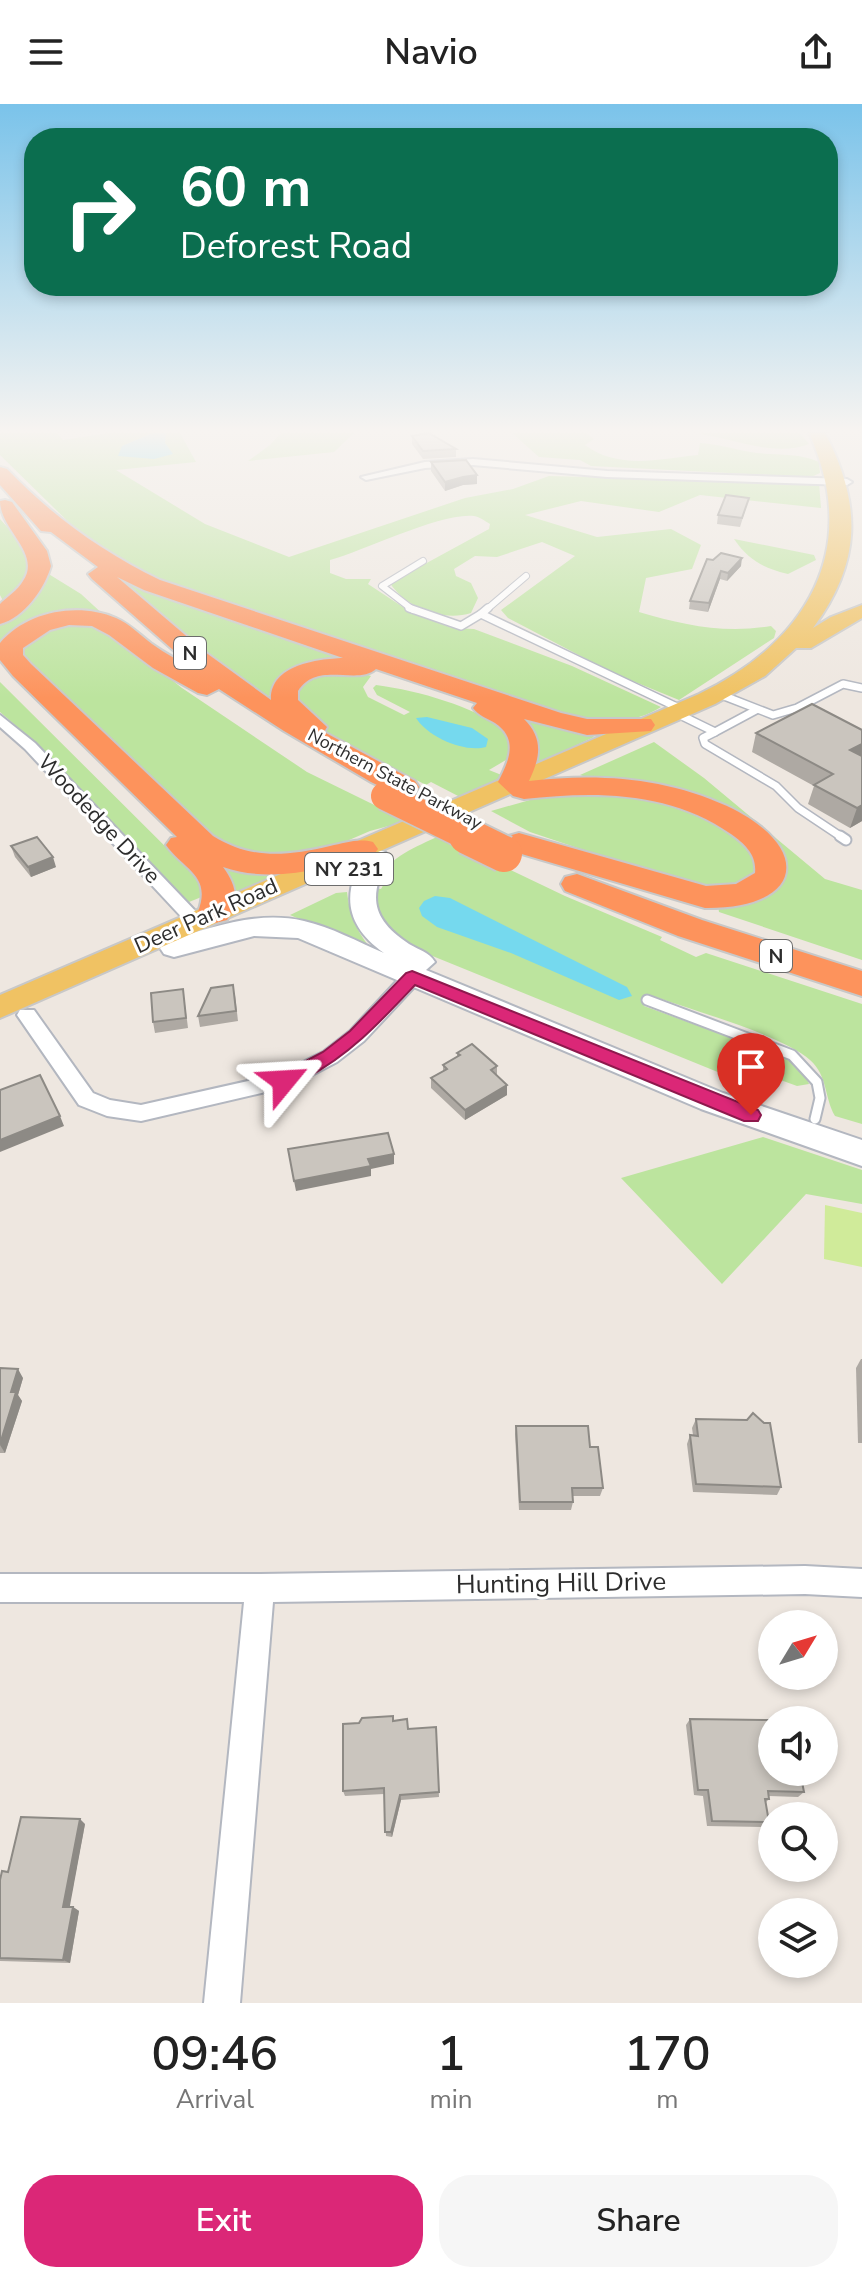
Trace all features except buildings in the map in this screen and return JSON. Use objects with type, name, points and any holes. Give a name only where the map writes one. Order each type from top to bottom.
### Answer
[{"type":"highway","points":[[0,617],[34,584],[40,566],[36,551],[15,522]]},
{"type":"highway","name":"Northern State Parkway","points":[[22,522],[150,643],[207,687],[317,758],[386,784]]},
{"type":"highway","name":"Northern State Parkway","points":[[46,522],[136,606],[210,668],[386,784],[512,848],[690,928],[862,984]]},
{"type":"highway","points":[[51,522],[107,563],[152,585],[554,720],[587,727],[641,725]]},
{"type":"highway","points":[[207,687],[147,653],[116,628],[99,620],[74,619],[41,625],[23,633],[10,647],[10,656],[16,665],[202,843],[220,855],[244,863],[272,866],[369,853]]},
{"type":"highway","points":[[386,784],[289,708],[283,698],[290,682],[318,667],[358,665],[488,709],[515,726],[525,739],[526,755],[518,786],[609,785],[648,790],[685,800],[720,815],[749,833],[767,851],[771,868],[765,882],[751,891],[731,897],[705,897],[512,848]]},
{"type":"highway","points":[[0,667],[213,875],[222,891],[205,916]]},
{"type":"highway","name":"Northern State Parkway","points":[[512,848],[862,965]]},
{"type":"main road","name":"Deer Park Road","points":[[518,786],[654,732],[681,713],[759,670],[817,613],[858,539]]},
{"type":"main road","points":[[817,613],[862,598]]},
{"type":"main road","points":[[759,670],[823,630],[862,611]]},
{"type":"main road","name":"Deer Park Road","points":[[9,1016],[80,991],[369,853],[518,786],[641,725],[681,713]]},
{"type":"main road","name":"Deer Park Road","points":[[9,1016],[205,916],[369,853]]},
{"type":"street","name":"Woodedge Drive","points":[[0,719],[205,916]]},
{"type":"street","points":[[369,853],[361,886],[364,911],[377,934],[400,952],[667,1065],[862,1134]]},
{"type":"street","points":[[174,948],[240,929],[283,925],[314,933],[412,977],[712,1101],[862,1153]]},
{"type":"street","points":[[9,1016],[86,1099],[107,1108],[141,1113],[284,1081],[330,1057],[357,1036],[412,977]]},
{"type":"street","name":"Hunting Hill Drive","points":[[0,1588],[260,1588],[773,1580],[862,1583]]},
{"type":"street","points":[[222,2003],[260,1588]]},
{"type":"lane","points":[[423,561],[382,586],[393,599],[419,614],[461,626],[481,614],[526,576]]},
{"type":"lane","points":[[481,614],[715,732]]},
{"type":"lane","points":[[719,694],[773,715],[797,708],[843,684],[862,688]]},
{"type":"lane","points":[[797,708],[810,715]]},
{"type":"lane","points":[[756,710],[703,738],[705,744],[776,786],[798,808],[846,840]]},
{"type":"lane","points":[[647,1000],[792,1055],[808,1068],[818,1082],[822,1099],[815,1119]]},
{"type":"green space","points":[[2,522],[22,545],[29,564],[22,583],[0,609],[3,601],[0,595]]},
{"type":"green space","points":[[68,522],[201,522],[289,557],[395,522],[438,522],[330,560],[330,573],[346,579],[371,579],[368,584],[412,613],[452,628],[474,629],[572,666],[661,707],[641,717],[576,723],[163,586],[96,549]]},
{"type":"green space","points":[[486,522],[547,522],[597,537],[671,529],[701,545],[692,569],[646,578],[639,612],[704,627],[737,629],[771,626],[776,631],[774,638],[679,700],[613,673],[508,618],[501,610],[575,556],[542,542],[497,557],[475,556],[454,569],[456,576],[471,583],[478,598],[471,613],[449,616],[426,611],[405,600],[390,583],[489,529],[490,524]]},
{"type":"green space","points":[[734,539],[814,555],[816,560],[788,574],[758,562],[745,553]]},
{"type":"green space","points":[[47,573],[81,594],[106,617],[82,616],[0,650],[0,624]]},
{"type":"green space","points":[[116,576],[181,602],[349,659],[263,697],[232,677]]},
{"type":"green space","points":[[83,624],[108,630],[182,688],[307,772],[407,821],[370,831],[312,856],[282,861],[223,852],[16,660],[17,646],[54,626]]},
{"type":"green space","points":[[359,672],[371,676],[363,687],[368,697],[404,715],[410,712],[377,695],[373,688],[376,685],[393,688],[445,701],[479,714],[509,731],[511,757],[489,770],[504,776],[462,798],[431,782],[426,785],[336,738],[304,714],[293,700],[295,686],[316,673]]},
{"type":"green space","points":[[0,682],[207,888],[204,896],[189,902],[36,743],[0,712]]},
{"type":"green space","points":[[523,717],[592,735],[594,737],[538,763]]},
{"type":"green space","points":[[654,742],[704,778],[825,879],[862,890],[862,960],[719,912],[718,906],[751,902],[765,895],[783,867],[753,829],[580,775]]},
{"type":"green space","points":[[595,792],[663,804],[704,819],[742,843],[759,859],[758,877],[715,894],[530,832],[491,811],[551,794]]},
{"type":"green space","points":[[439,836],[565,896],[662,937],[660,940],[696,957],[706,953],[862,1004],[862,1124],[835,1116],[820,1073],[810,1060],[758,1032],[650,995],[642,997],[644,1006],[784,1057],[803,1070],[809,1084],[797,1086],[761,1073],[753,1083],[730,1077],[403,944],[377,913],[376,888],[381,889],[385,882],[378,880],[397,858]]},
{"type":"green space","points":[[198,854],[239,871],[279,874],[238,892]]},
{"type":"green space","points":[[347,892],[355,924],[373,951],[290,915],[336,893]]},
{"type":"green space","points":[[763,1137],[862,1170],[862,1204],[806,1194],[722,1284],[621,1178]]},
{"type":"green space","points":[[825,1205],[862,1213],[862,1267],[824,1259]]},
{"type":"water","points":[[427,717],[472,728],[488,739],[486,747],[467,748],[447,742],[416,718]]},
{"type":"water","points":[[435,896],[450,898],[627,987],[632,996],[619,1000],[511,953],[437,927],[422,916],[419,908],[424,901]]},
{"type":"route","points":[[284,1081],[330,1057],[357,1036],[412,977],[751,1115]]}]
